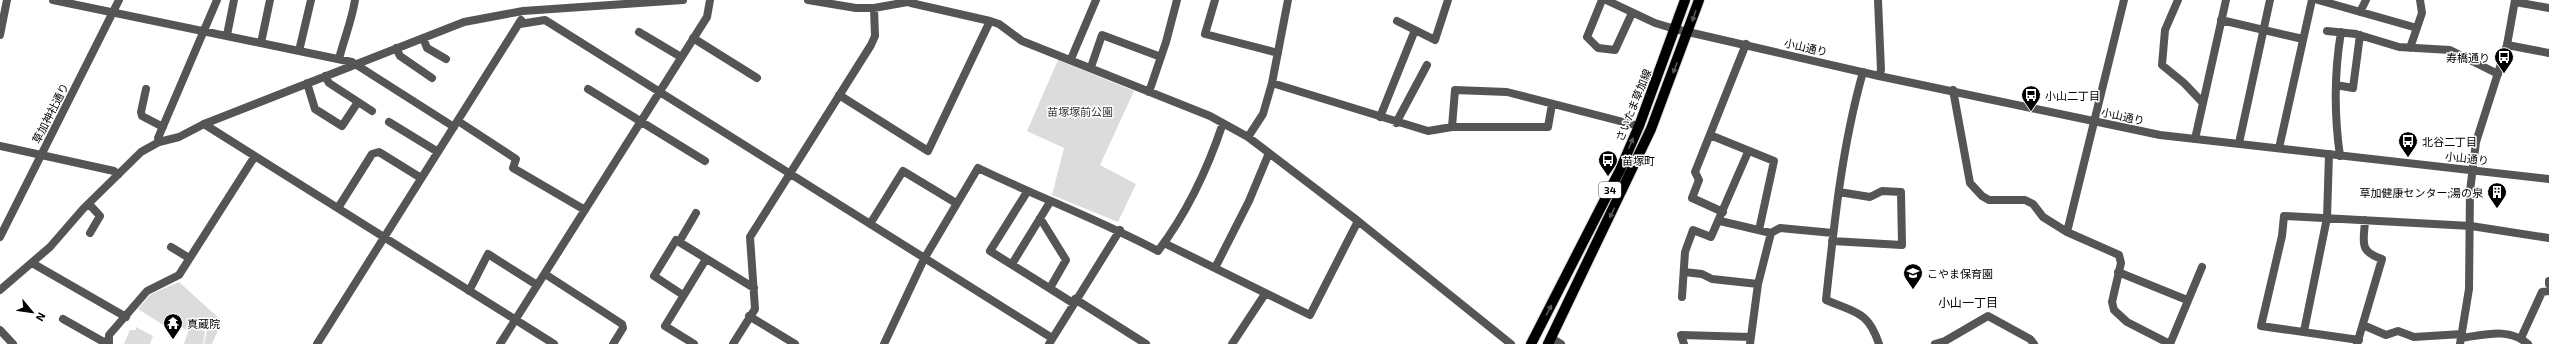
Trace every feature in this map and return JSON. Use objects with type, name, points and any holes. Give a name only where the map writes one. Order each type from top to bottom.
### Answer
[{"type":"main road","name":"さいたま草加線","points":[[1531,344],[1591,230],[1639,126],[1685,0]]},
{"type":"main road","name":"34","points":[[1549,341],[1631,175],[1651,129],[1699,0]]},
{"type":"street","points":[[0,35],[7,0]]},
{"type":"street","points":[[53,0],[227,35],[356,64],[516,159],[512,168],[585,210]]},
{"type":"street","name":"草加神社通り","points":[[0,236],[119,0]]},
{"type":"street","points":[[159,142],[158,138],[162,127],[217,0]]},
{"type":"street","points":[[227,35],[234,0]]},
{"type":"street","points":[[261,43],[270,0]]},
{"type":"street","points":[[299,51],[311,0]]},
{"type":"street","points":[[339,59],[348,26],[352,19],[356,0]]},
{"type":"street","points":[[0,290],[32,263],[141,152],[159,142],[179,137],[204,124],[464,22],[523,12],[683,0]]},
{"type":"street","points":[[500,344],[706,17],[710,0]]},
{"type":"street","points":[[808,0],[856,8],[913,2],[990,21],[999,24],[1022,41],[1091,67],[1223,123],[1248,137],[1358,221],[1510,344]]},
{"type":"street","points":[[1071,60],[1096,0]]},
{"type":"street","points":[[1149,92],[1161,57],[1177,0]]},
{"type":"street","points":[[1215,0],[1205,34],[1278,53]]},
{"type":"street","points":[[1248,137],[1263,114],[1272,83],[1288,0]]},
{"type":"street","points":[[1397,21],[1435,40],[1448,0]]},
{"type":"street","points":[[1602,0],[1587,37],[1598,48],[1615,50],[1632,12]]},
{"type":"street","name":"小山通り","points":[[1606,0],[1675,29],[1746,44],[1879,76],[1953,90],[2160,135],[2549,179]]},
{"type":"street","points":[[1878,0],[1881,70],[1879,76]]},
{"type":"street","points":[[2067,232],[2124,0]]},
{"type":"street","points":[[2178,0],[2165,30],[2162,65],[2184,83],[2203,103]]},
{"type":"street","points":[[2195,139],[2226,0]]},
{"type":"street","points":[[2239,143],[2270,0]]},
{"type":"street","points":[[2279,148],[2312,0]]},
{"type":"street","points":[[2318,0],[2417,28]]},
{"type":"street","points":[[2360,12],[2366,0]]},
{"type":"street","points":[[2410,48],[2422,13],[2420,0]]},
{"type":"street","points":[[2461,338],[2469,289],[2471,226],[2470,191],[2479,127],[2508,45],[2515,3],[2549,8]]},
{"type":"street","points":[[733,344],[749,316],[755,309],[750,237],[871,45],[874,36],[878,5]]},
{"type":"street","points":[[316,344],[520,24],[523,12]]},
{"type":"street","points":[[520,24],[545,20],[790,173],[1050,341],[1120,230]]},
{"type":"street","points":[[2221,20],[2303,40]]},
{"type":"street","points":[[839,95],[928,151],[990,21]]},
{"type":"street","points":[[1380,117],[1415,30]]},
{"type":"street","points":[[2327,31],[2360,35],[2399,48],[2450,50],[2498,74]]},
{"type":"street","points":[[639,32],[681,57]]},
{"type":"street","points":[[2340,156],[2335,124],[2336,65],[2341,32]]},
{"type":"street","points":[[1091,67],[1102,35],[1161,57]]},
{"type":"street","points":[[2336,85],[2353,88],[2360,35]]},
{"type":"street","points":[[423,38],[427,48],[446,60]]},
{"type":"street","points":[[693,38],[758,78]]},
{"type":"street","points":[[1723,212],[1692,198],[1699,180],[1695,172],[1746,44]]},
{"type":"street","points":[[2508,45],[2549,54]]},
{"type":"street","points":[[396,48],[400,56],[432,78]]},
{"type":"street","points":[[1396,123],[1421,85],[1427,65]]},
{"type":"street","points":[[1863,72],[1850,121],[1839,192],[1826,300],[1858,314],[1872,325],[1879,344]]},
{"type":"street","points":[[325,76],[329,83],[372,111]]},
{"type":"street","points":[[307,83],[315,109],[342,126],[358,102]]},
{"type":"street","points":[[1272,83],[1396,123],[1428,131],[1452,127],[1548,127],[1552,104]]},
{"type":"street","points":[[146,89],[141,112],[142,116],[162,127]]},
{"type":"street","points":[[588,89],[705,162]]},
{"type":"street","points":[[1452,127],[1455,90],[1507,92],[1639,126]]},
{"type":"street","points":[[1953,90],[1970,183],[1974,189],[1989,200],[2026,200],[2033,204],[2043,217],[2067,232],[2120,255],[2121,263],[2112,302],[2114,310],[2127,322],[2170,344],[2202,267]]},
{"type":"street","points":[[389,122],[438,152]]},
{"type":"street","points":[[884,344],[924,259],[978,168],[1027,192],[1120,230],[1158,250],[1184,212],[1213,155],[1223,123]]},
{"type":"street","points":[[204,124],[515,320],[544,341],[554,344]]},
{"type":"street","points":[[1710,135],[1748,152],[1774,161],[1759,230]]},
{"type":"street","points":[[0,146],[114,171],[118,175]]},
{"type":"street","points":[[338,208],[372,154],[379,152],[421,178]]},
{"type":"street","points":[[1682,297],[1685,252],[1693,230],[1711,237],[1720,221],[1748,152]]},
{"type":"street","points":[[1215,268],[1249,201],[1269,153]]},
{"type":"street","points":[[2304,331],[2327,218],[2329,154]]},
{"type":"street","points":[[63,319],[102,341],[109,343],[109,335],[147,291],[179,275],[255,156]]},
{"type":"street","points":[[870,224],[903,171],[956,203]]},
{"type":"street","points":[[1720,221],[1771,233],[1780,228],[1833,237],[1902,245],[1902,192],[1882,191],[1870,196],[1839,192]]},
{"type":"street","points":[[1027,192],[990,251],[1146,344]]},
{"type":"street","points":[[1012,264],[1050,202]]},
{"type":"street","points":[[89,204],[100,216],[90,233]]},
{"type":"street","points":[[679,242],[696,213]]},
{"type":"street","points":[[2365,220],[2363,247],[2368,255],[2382,259],[2358,342],[2304,331],[2262,326],[2282,236],[2284,216],[2365,220],[2471,226],[2549,238]]},
{"type":"street","points":[[1040,218],[1066,260],[1050,288]]},
{"type":"street","points":[[1164,243],[1310,315],[1358,221]]},
{"type":"street","points":[[1684,344],[1681,335],[1751,341],[1758,284],[1771,233]]},
{"type":"street","points":[[683,295],[654,276],[676,240],[754,288]]},
{"type":"street","points":[[171,247],[189,258]]},
{"type":"street","points":[[469,291],[488,254],[537,285]]},
{"type":"street","points":[[694,344],[665,326],[706,259]]},
{"type":"street","points":[[32,263],[126,317]]},
{"type":"street","points":[[1684,272],[1702,274],[1712,279],[1758,284]]},
{"type":"street","points":[[2118,272],[2187,300]]},
{"type":"street","points":[[545,274],[622,324],[623,328],[613,344]]},
{"type":"street","points":[[2521,338],[2542,292],[2549,291]]},
{"type":"street","points":[[1232,344],[1265,294]]},
{"type":"street","points":[[749,316],[794,344]]},
{"type":"street","points":[[1935,344],[1945,341],[1988,316],[2030,339],[2034,344]]},
{"type":"street","points":[[2363,325],[2386,335],[2398,331],[2414,337],[2461,338],[2506,332],[2521,338],[2528,344]]},
{"type":"street","points":[[0,330],[13,344]]},
{"type":"street","points":[[1549,341],[1561,344]]},
{"type":"green space","name":"苗塚塚前公園","points":[[1058,60],[1134,91],[1100,165],[1136,184],[1118,222],[1052,195],[1064,148],[1027,131]]},
{"type":"green space","points":[[179,282],[222,321],[212,344],[204,344],[207,331],[191,321],[187,330],[173,323],[171,330],[138,309],[151,294]]},
{"type":"green space","points":[[191,323],[205,332],[203,344],[184,344]]},
{"type":"green space","points":[[136,327],[153,336],[150,344],[124,344],[130,330],[136,330]]},
{"type":"place","name":"寿橋通り","points":[[2504,74]]},
{"type":"place","name":"小山二丁目","points":[[2031,112]]},
{"type":"place","name":"北谷二丁目","points":[[2408,158]]},
{"type":"place","name":"苗塚町","points":[[1608,177]]},
{"type":"place","name":"草加健康センター;湯の泉","points":[[2497,209]]},
{"type":"place","name":"こやま保育園","points":[[1913,290]]},
{"type":"place","name":"真蔵院","points":[[173,340]]},
{"type":"district","name":"小山一丁目","points":[[1968,302]]}]
